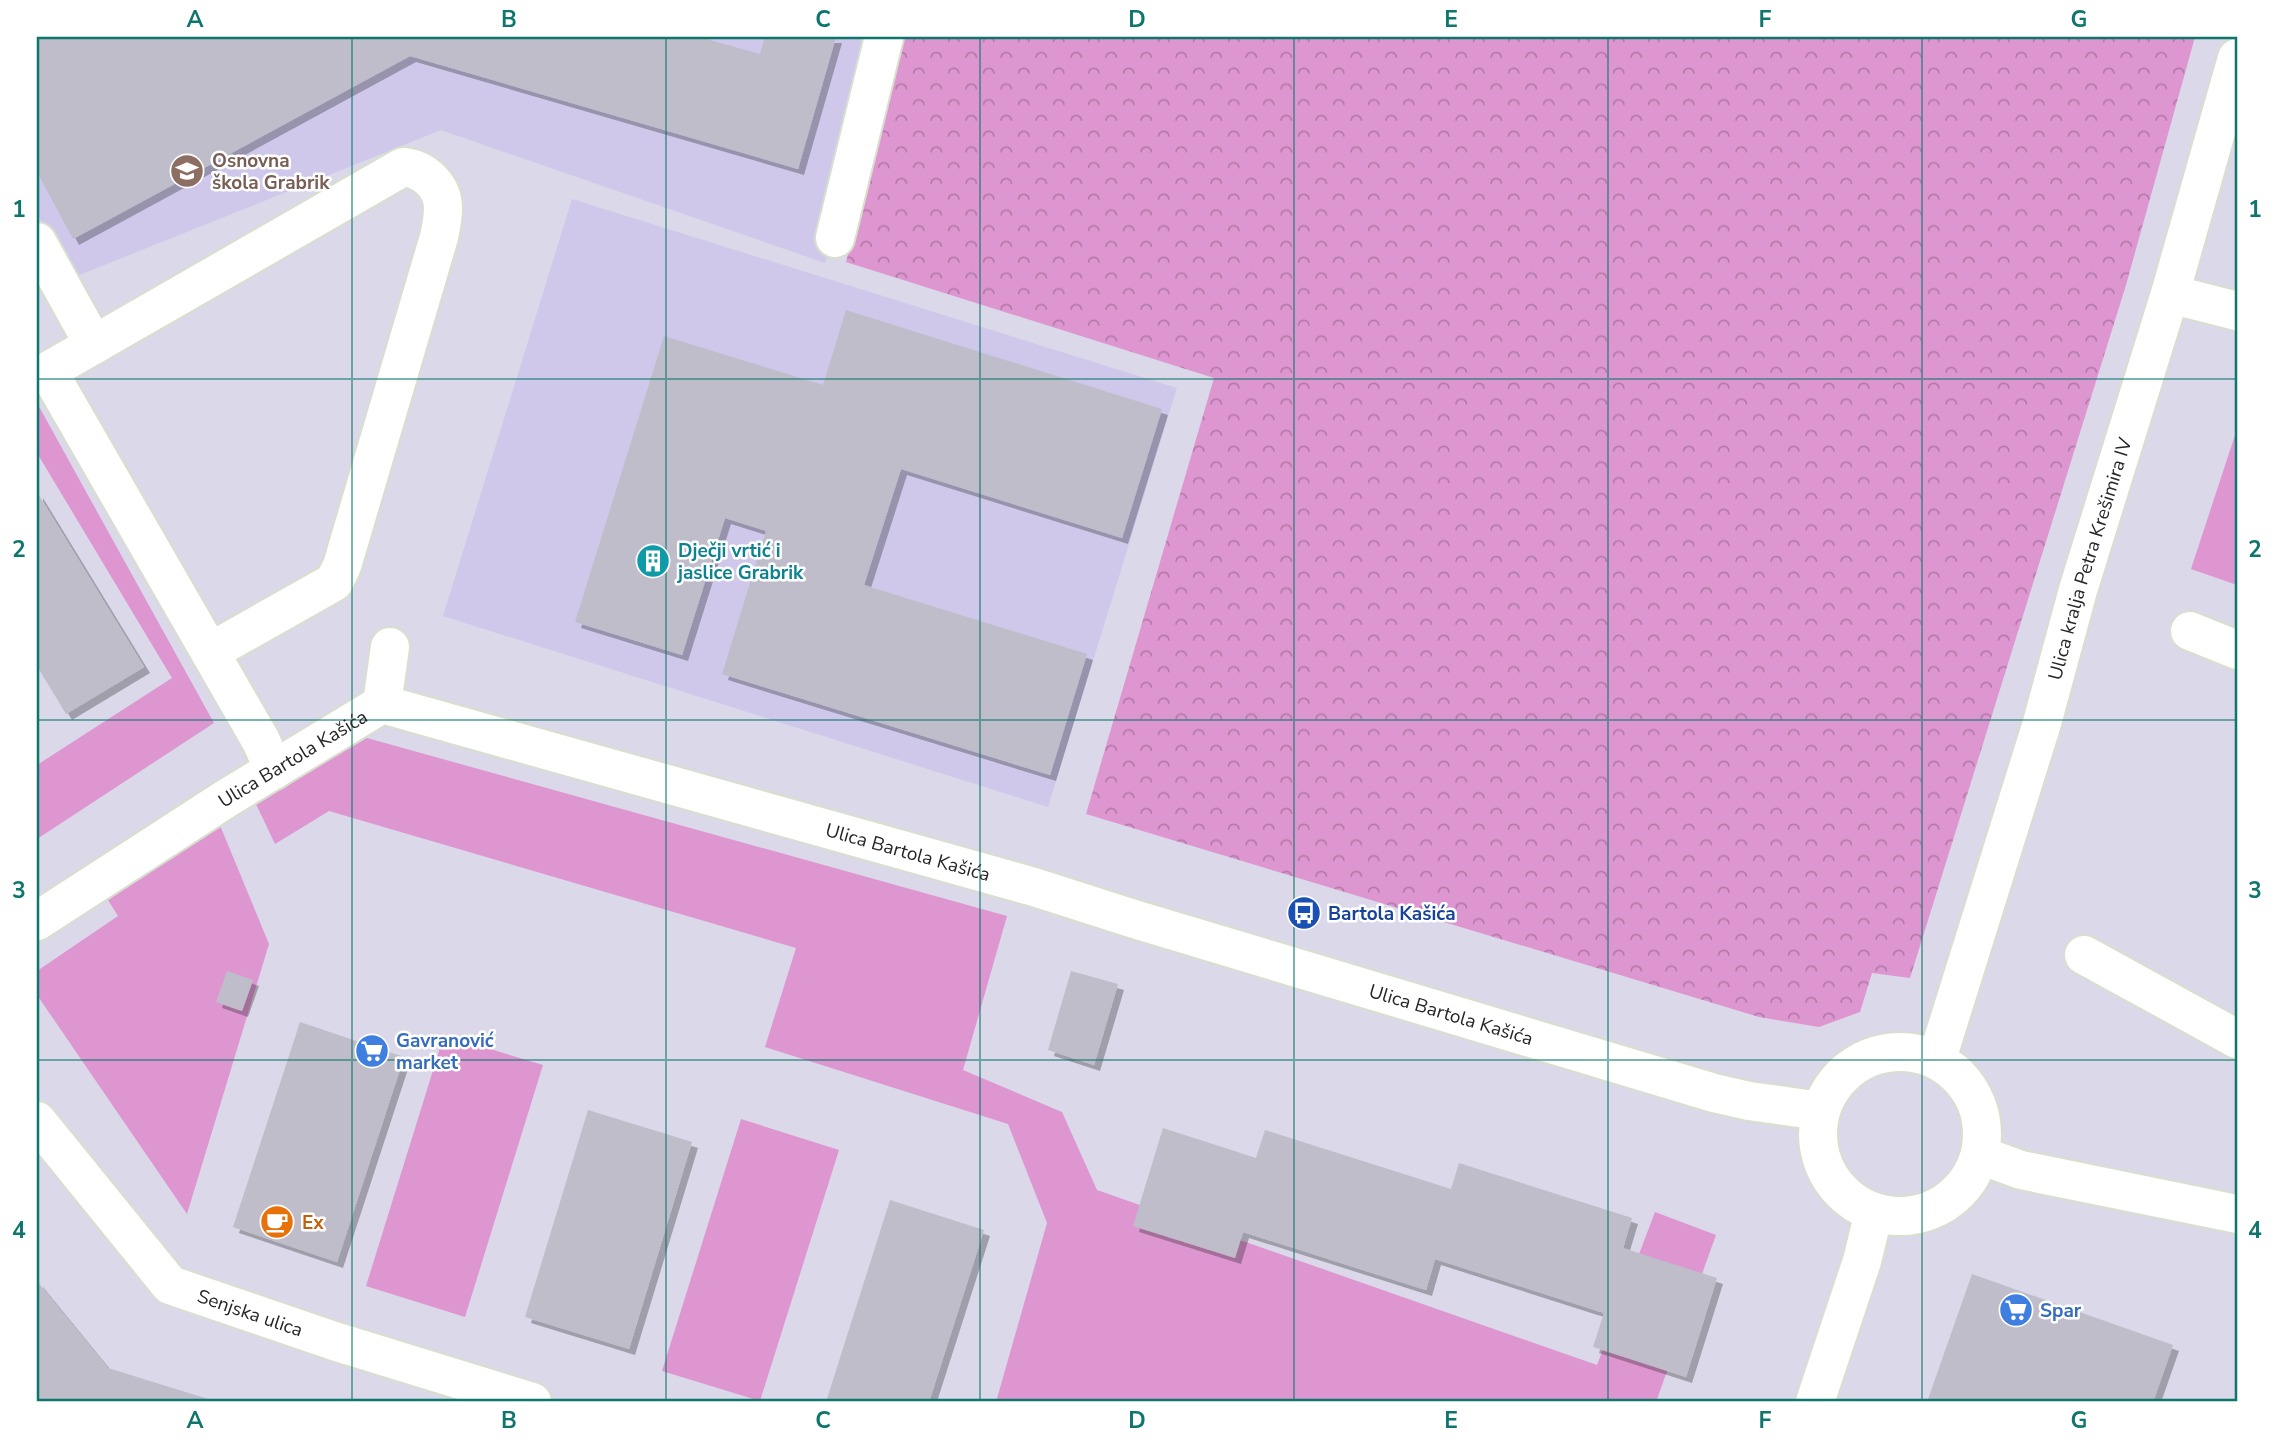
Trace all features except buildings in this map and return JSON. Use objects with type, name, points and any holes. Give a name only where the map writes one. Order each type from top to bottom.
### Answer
[{"type":"street","points":[[835,238],[884,37]]},
{"type":"street","name":"Ulica kralja Petra Krešimira IV","points":[[1937,1059],[2042,723],[2078,590],[2170,294],[2237,58]]},
{"type":"street","points":[[210,652],[334,582],[342,566],[439,237],[443,205],[433,181],[415,168],[403,167],[94,345],[43,361],[261,741],[274,769]]},
{"type":"street","points":[[37,242],[94,345]]},
{"type":"street","points":[[2170,294],[2237,311]]},
{"type":"street","points":[[2190,631],[2237,650]]},
{"type":"street","points":[[382,704],[390,646]]},
{"type":"street","name":"Ulica Bartola Kašića","points":[[38,918],[382,704],[1034,887],[1714,1093],[1821,1111]]},
{"type":"street","points":[[2084,955],[2237,1039]]},
{"type":"street","points":[[1889,1051],[1913,1052],[1937,1059],[1959,1076],[1976,1099],[1982,1127],[1980,1155],[1969,1180],[1951,1199],[1927,1212],[1900,1216],[1874,1212],[1852,1201],[1834,1183],[1823,1161],[1818,1136],[1821,1111],[1830,1090],[1846,1071],[1866,1058],[1889,1051]]},
{"type":"street","name":"Senjska ulica","points":[[37,1121],[170,1284],[334,1341],[533,1402]]},
{"type":"street","points":[[1980,1155],[2021,1170],[2237,1214]]},
{"type":"street","points":[[1815,1402],[1862,1261],[1874,1212]]},
{"type":"shaded area","name":"Osnovna škola Grabrik","points":[[37,37],[892,37],[825,263],[441,130],[67,280],[37,212]]},
{"type":"shaded area","points":[[572,199],[1177,388],[1048,807],[443,616]]},
{"type":"green space","points":[[904,37],[2195,37],[2126,285],[1910,978],[1872,973],[1860,1012],[1819,1027],[1759,1017],[1086,814],[1214,378],[846,262]]},
{"type":"green space","points":[[37,403],[214,723],[37,839],[37,765],[172,678],[37,453]]},
{"type":"green space","points":[[2237,429],[2237,585],[2191,569]]},
{"type":"green space","points":[[367,738],[1007,916],[963,1070],[1062,1112],[1097,1190],[1597,1365],[1655,1212],[1716,1235],[1656,1402],[996,1402],[1047,1223],[1008,1124],[765,1047],[796,948],[329,811],[275,844],[255,802]]},
{"type":"green space","points":[[219,823],[269,944],[187,1214],[37,995],[37,971],[118,916],[108,900]]},
{"type":"green space","points":[[444,1035],[543,1065],[465,1317],[366,1286]]},
{"type":"green space","points":[[741,1119],[839,1150],[760,1401],[662,1371]]},
{"type":"place","name":"Osnovna škola Grabrik","points":[[187,171]]},
{"type":"place","name":"Dječji vrtić i jaslice Grabrik","points":[[653,561]]},
{"type":"place","name":"Bartola Kašića","points":[[1304,913]]},
{"type":"place","name":"Gavranović market","points":[[372,1051]]},
{"type":"place","name":"Ex","points":[[277,1222]]},
{"type":"place","name":"Spar","points":[[2016,1310]]}]
